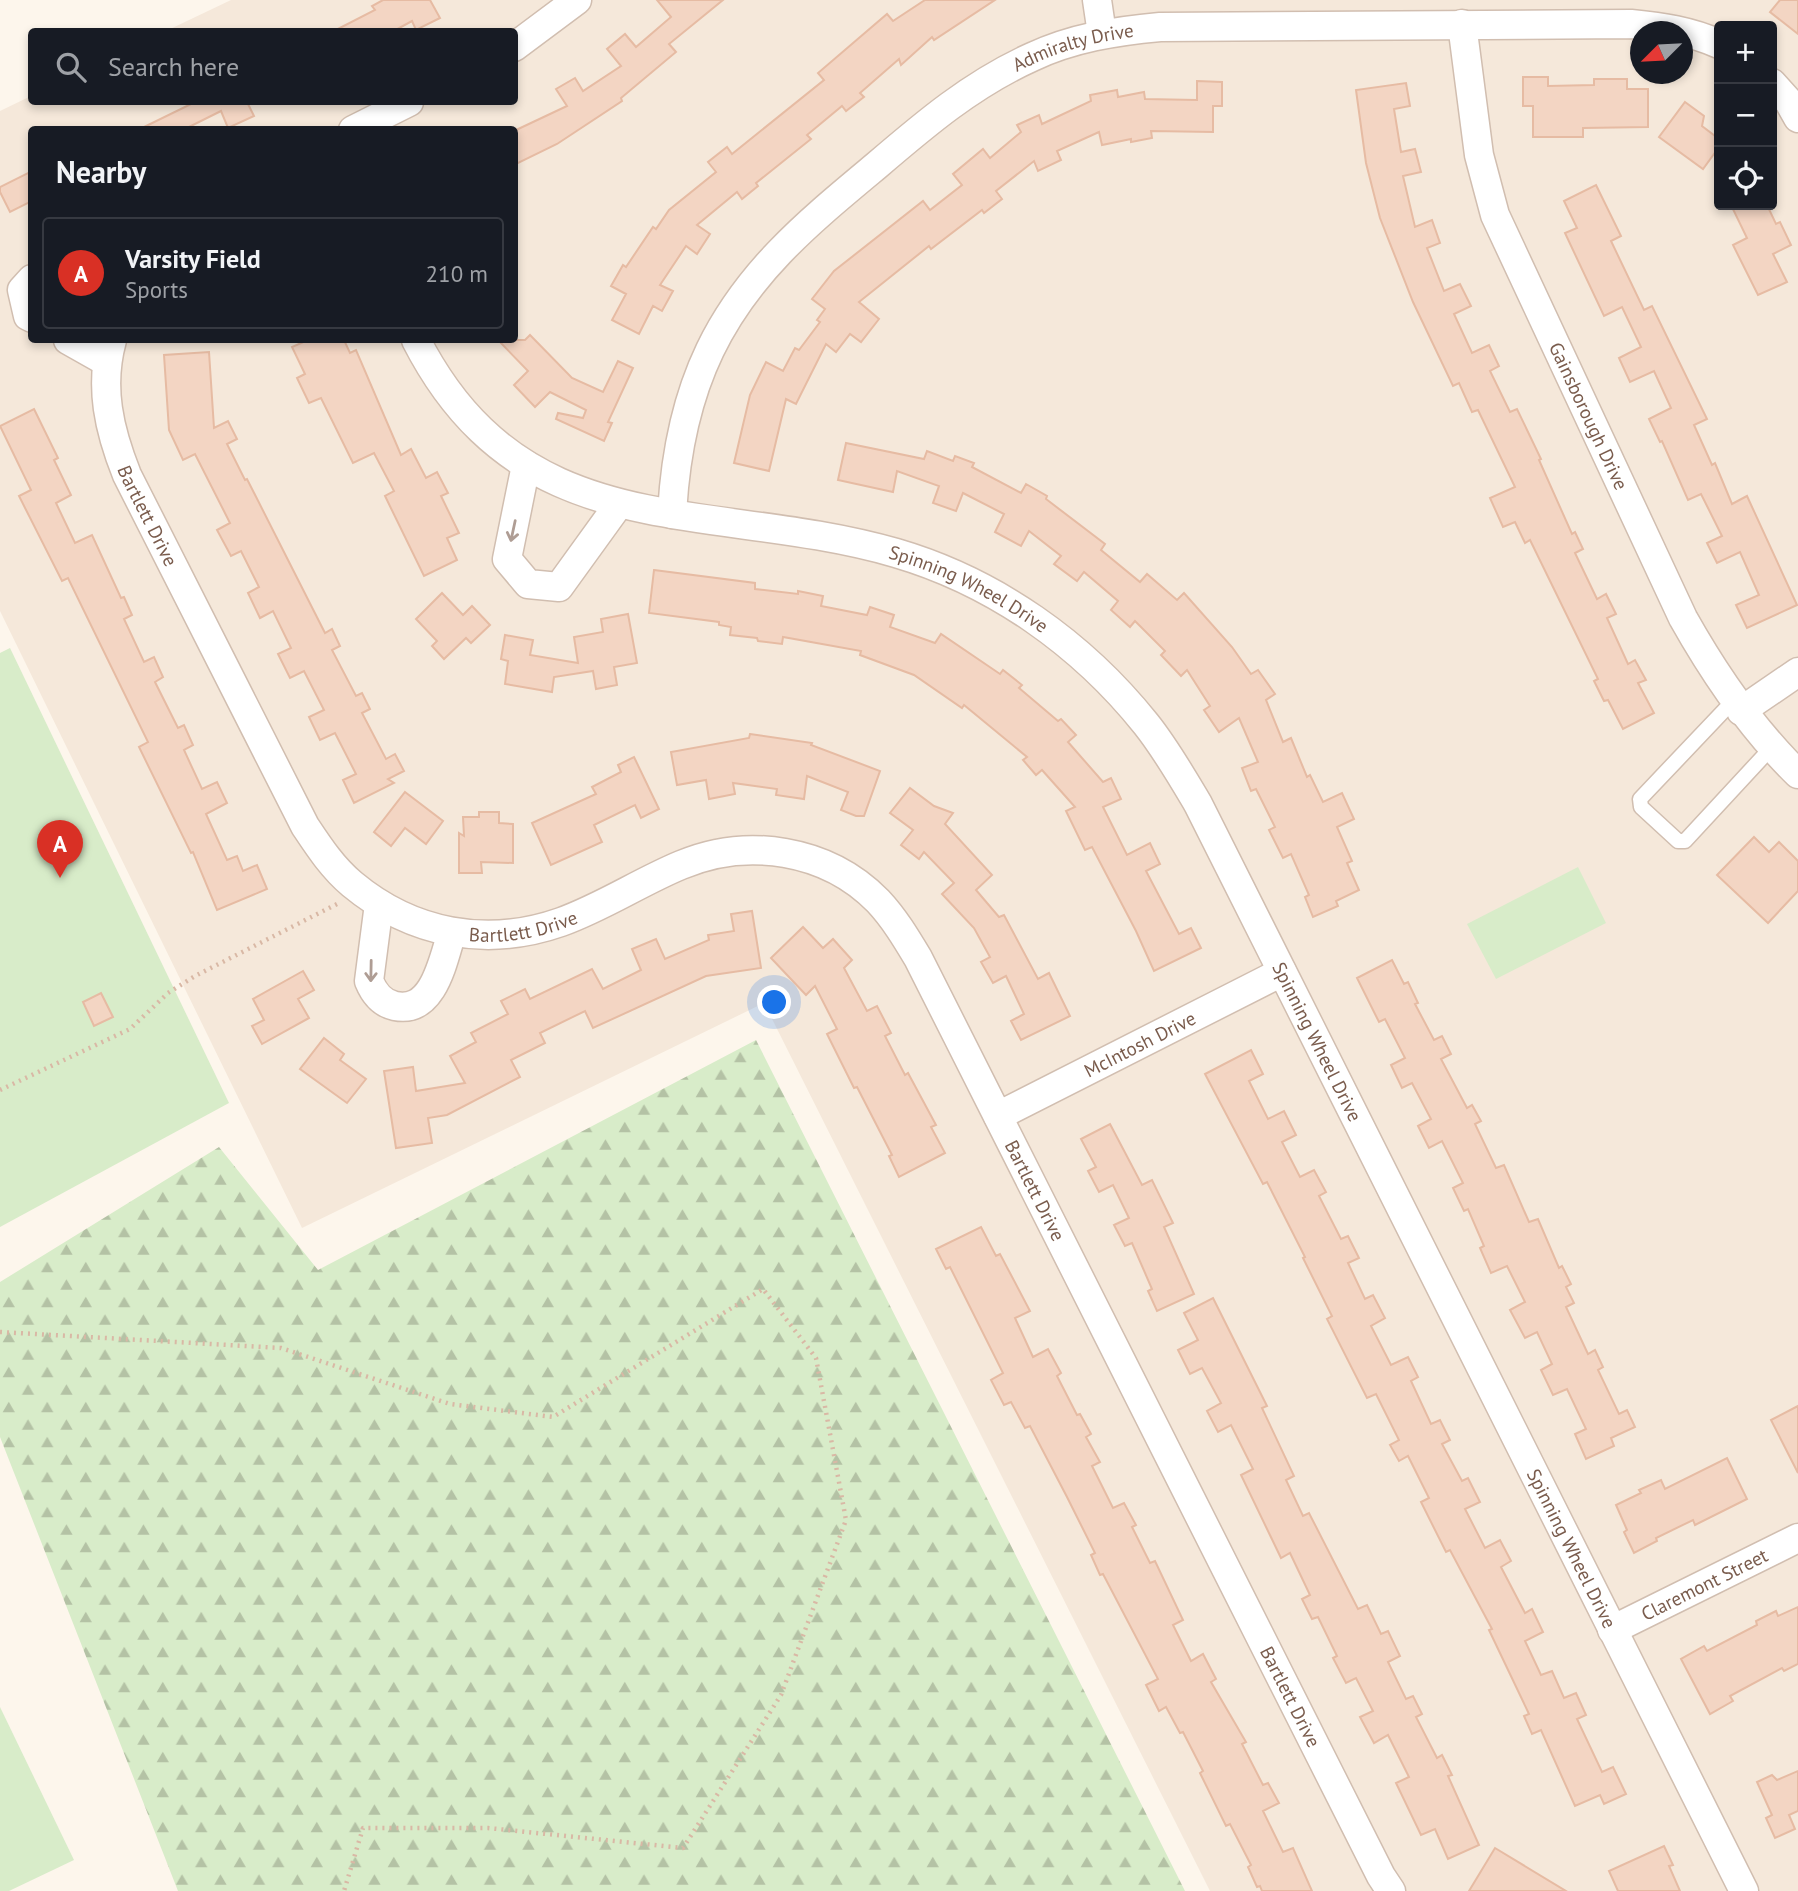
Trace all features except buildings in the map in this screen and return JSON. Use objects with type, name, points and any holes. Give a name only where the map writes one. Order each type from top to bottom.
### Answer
[{"type":"street","points":[[518,44],[578,0]]},
{"type":"street","points":[[1097,0],[1102,34]]},
{"type":"street","name":"Gainsborough Drive","points":[[1462,24],[1479,155],[1495,215],[1683,618],[1707,662],[1738,706],[1798,774]]},
{"type":"street","name":"Admiralty Drive","points":[[672,514],[678,449],[698,378],[726,321],[769,261],[799,230],[961,96],[996,74],[1034,56],[1102,34],[1160,27],[1630,24],[1671,28],[1714,42]]},
{"type":"street","points":[[1773,84],[1798,118]]},
{"type":"street","points":[[361,126],[403,105]]},
{"type":"street","points":[[27,285],[28,316]]},
{"type":"street","name":"Bartlett Drive","points":[[79,343],[110,351],[106,397],[109,419],[127,475],[304,826],[327,858],[351,883],[379,904],[414,921],[452,932],[489,936],[516,934],[561,922],[682,864],[716,853],[744,850],[765,850],[813,860],[839,871],[879,902],[901,928],[918,958],[1391,1891]]},
{"type":"street","name":"Spinning Wheel Drive","points":[[418,343],[447,392],[491,440],[527,465],[561,483],[619,504],[827,539],[898,554],[975,584],[1016,607],[1055,634],[1116,689],[1168,754],[1198,804],[1744,1891]]},
{"type":"street","points":[[527,465],[507,559],[528,584],[559,587],[619,504]]},
{"type":"street","points":[[1738,706],[1798,672]]},
{"type":"street","name":"Bartlett Drive","points":[[379,904],[369,981],[374,993],[392,1005],[407,1007],[419,1003],[428,995],[439,974],[452,932]]},
{"type":"street","name":"McIntosh Drive","points":[[998,1115],[1282,972]]},
{"type":"street","name":"Claremont Street","points":[[1612,1630],[1798,1538]]},
{"type":"lane","points":[[1738,706],[1640,799],[1641,807],[1678,841],[1685,841],[1772,747]]},
{"type":"path","points":[[0,1090],[130,1030],[168,993],[195,976],[338,904],[351,883]]},
{"type":"path","points":[[0,1332],[281,1348],[450,1404],[553,1417],[763,1289],[816,1358],[846,1520],[781,1695],[682,1848],[488,1828],[363,1828],[344,1891]]},
{"type":"shaded area","points":[[231,0],[1798,0],[1798,1891],[1210,1891],[764,1003],[302,1228],[0,611],[0,111],[28,97],[28,105],[518,105],[518,28],[172,28]]},
{"type":"green space","points":[[10,648],[229,1103],[0,1227],[0,653]]},
{"type":"green space","points":[[1578,867],[1606,923],[1496,979],[1467,924]]},
{"type":"green space","points":[[756,1040],[1185,1891],[178,1891],[0,1437],[0,1282],[219,1147],[318,1270]]},
{"type":"green space","points":[[0,1707],[74,1860],[9,1891],[0,1891]]},
{"type":"place","name":"Varsity Field","points":[[60,878]]}]
